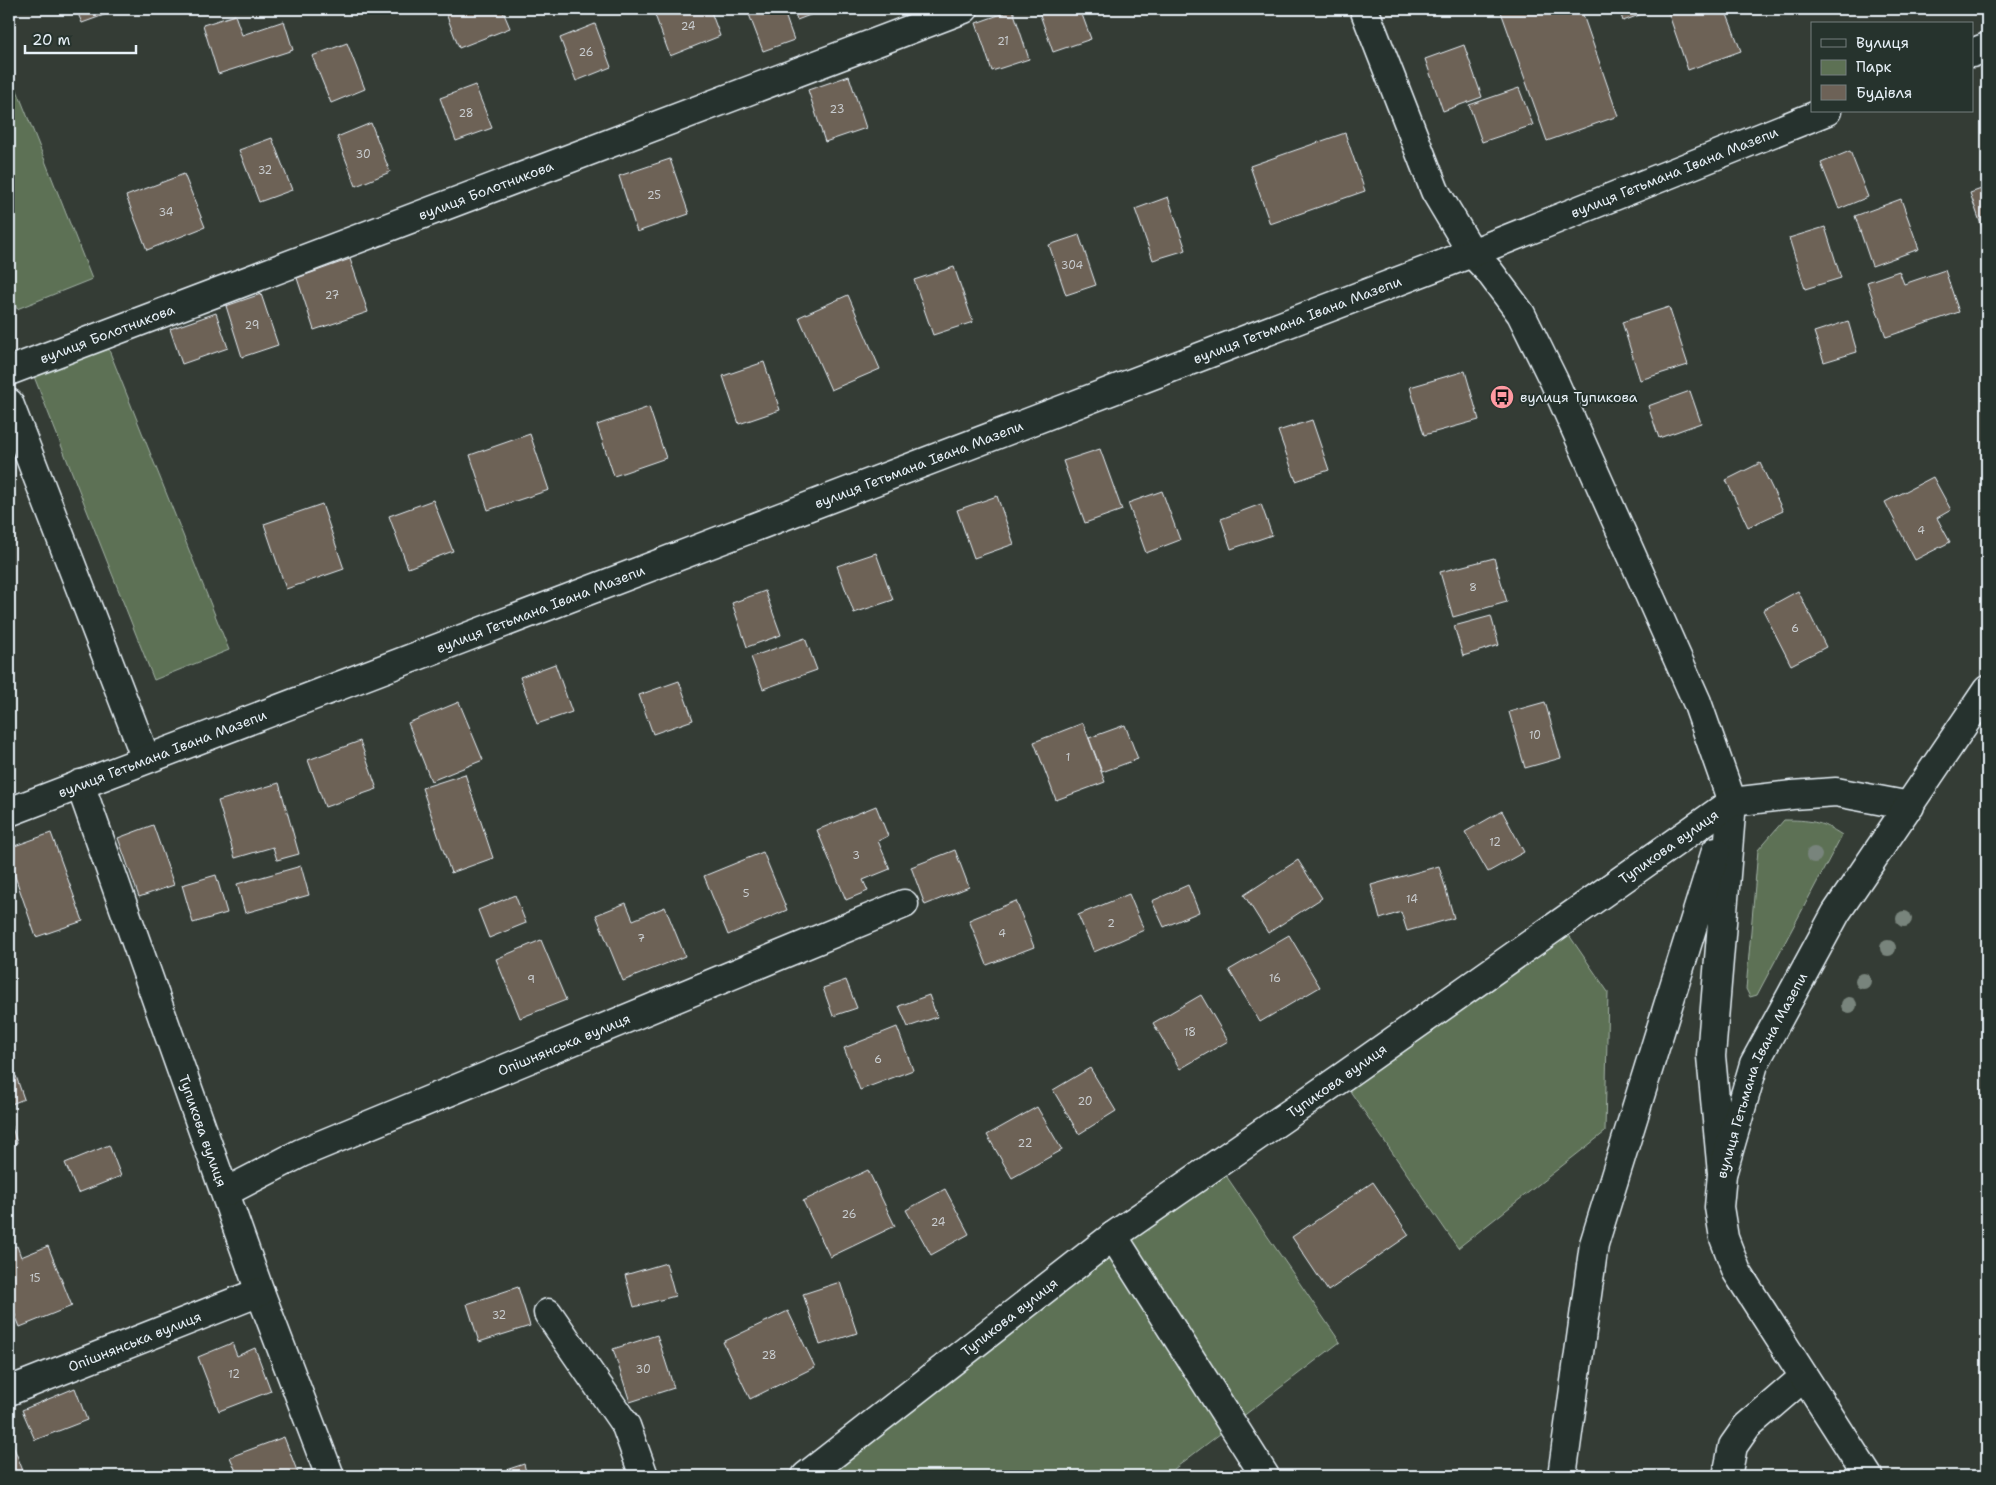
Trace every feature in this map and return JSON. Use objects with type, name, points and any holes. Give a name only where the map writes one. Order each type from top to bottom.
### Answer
[{"type":"street","name":"вулиця Болотникова","points":[[9,371],[964,9]]},
{"type":"street","points":[[1364,9],[1435,191],[1472,253],[1521,314],[1554,381],[1696,702],[1732,802],[1711,1056],[1722,1174]]},
{"type":"street","points":[[1974,52],[1987,47]]},
{"type":"street","name":"вулиця Гетьмана Івана Мазепи","points":[[9,812],[1472,253],[1824,112]]},
{"type":"street","points":[[9,403],[146,759]]},
{"type":"street","name":"вулиця Гетьмана Івана Мазепи","points":[[1868,1476],[1737,1272],[1724,1238],[1719,1207],[1722,1174],[1754,1064],[1836,913],[1987,690]]},
{"type":"street","name":"Тупикова вулиця","points":[[80,784],[260,1292],[330,1476]]},
{"type":"street","name":"Тупикова вулиця","points":[[806,1476],[1113,1236],[1341,1078],[1732,802],[1836,792],[1910,806]]},
{"type":"street","points":[[1562,1476],[1594,1244],[1732,802]]},
{"type":"street","name":"Опішнянська вулиця","points":[[226,1192],[328,1141],[904,904]]},
{"type":"street","points":[[1113,1236],[1265,1476]]},
{"type":"street","name":"Опішнянська вулиця","points":[[9,1391],[260,1292]]},
{"type":"street","points":[[548,1313],[626,1426],[644,1476]]},
{"type":"street","points":[[1728,1476],[1733,1446],[1747,1426],[1804,1377]]},
{"type":"green space","points":[[9,70],[92,279],[17,309],[9,288]]},
{"type":"green space","points":[[107,345],[229,650],[154,680],[33,374]]},
{"type":"green space","points":[[1784,820],[1815,822],[1842,835],[1757,995],[1750,997],[1746,989],[1758,850]]},
{"type":"green space","points":[[1560,922],[1608,992],[1605,1132],[1458,1248],[1341,1078]]},
{"type":"green space","points":[[1218,1164],[1340,1342],[1165,1476],[806,1476]]},
{"type":"building","points":[[76,9],[114,9],[115,11],[82,23]]},
{"type":"building","points":[[451,9],[502,9],[510,28],[459,48],[445,11]]},
{"type":"building","points":[[672,9],[710,9],[720,36],[670,56],[655,15]]},
{"type":"building","points":[[747,9],[783,9],[794,40],[763,51]]},
{"type":"building","points":[[793,9],[826,9],[797,20]]},
{"type":"building","points":[[1038,9],[1080,9],[1091,39],[1053,52]]},
{"type":"building","points":[[1500,9],[1581,9],[1618,116],[1547,141]]},
{"type":"building","points":[[1619,9],[1653,9],[1653,10],[1623,21]]},
{"type":"building","points":[[1667,9],[1725,9],[1741,51],[1688,70]]},
{"type":"building","points":[[1013,10],[1029,59],[992,71],[976,23]]},
{"type":"building","points":[[235,15],[242,35],[284,21],[293,50],[218,74],[203,25]]},
{"type":"building","points":[[595,24],[611,67],[576,81],[560,38]]},
{"type":"building","points":[[347,43],[365,89],[331,103],[312,56]]},
{"type":"building","points":[[1464,45],[1482,97],[1443,111],[1425,59]]},
{"type":"building","points":[[849,76],[866,128],[825,142],[808,90]]},
{"type":"building","points":[[475,85],[492,128],[456,141],[440,98]]},
{"type":"building","points":[[1519,88],[1533,125],[1482,142],[1469,105]]},
{"type":"building","points":[[371,123],[390,172],[356,186],[337,137]]},
{"type":"building","points":[[1345,133],[1365,191],[1270,224],[1250,166]]},
{"type":"building","points":[[272,138],[292,190],[259,202],[239,150]]},
{"type":"building","points":[[1850,151],[1868,197],[1839,209],[1821,163]]},
{"type":"building","points":[[670,159],[689,214],[637,232],[619,176]]},
{"type":"building","points":[[184,174],[205,227],[147,250],[126,196]]},
{"type":"building","points":[[1987,187],[1987,242],[1970,193]]},
{"type":"building","points":[[1168,197],[1186,250],[1153,260],[1135,209]]},
{"type":"building","points":[[1901,199],[1919,249],[1872,266],[1855,216]]},
{"type":"building","points":[[1825,227],[1841,278],[1805,289],[1789,238]]},
{"type":"building","points":[[1079,235],[1096,285],[1066,295],[1049,245]]},
{"type":"building","points":[[350,259],[368,312],[314,330],[297,278]]},
{"type":"building","points":[[954,267],[973,322],[933,335],[914,280]]},
{"type":"building","points":[[1945,270],[1959,312],[1886,337],[1867,282],[1899,271],[1904,284]]},
{"type":"building","points":[[261,294],[278,345],[242,357],[226,306]]},
{"type":"building","points":[[848,295],[880,369],[831,390],[799,317]]},
{"type":"building","points":[[1669,307],[1688,365],[1640,380],[1622,322]]},
{"type":"building","points":[[216,313],[228,348],[182,364],[170,329]]},
{"type":"building","points":[[1848,321],[1857,352],[1824,362],[1814,332]]},
{"type":"building","points":[[764,362],[780,410],[739,424],[723,376]]},
{"type":"building","points":[[1465,371],[1479,420],[1424,435],[1410,387]]},
{"type":"building","points":[[1690,391],[1701,423],[1659,438],[1648,406]]},
{"type":"building","points":[[649,407],[666,458],[614,476],[597,425]]},
{"type":"building","points":[[1312,420],[1329,470],[1296,481],[1278,431]]},
{"type":"building","points":[[530,434],[549,490],[488,510],[470,455]]},
{"type":"building","points":[[1100,449],[1122,510],[1085,523],[1063,461]]},
{"type":"building","points":[[1760,463],[1783,511],[1748,527],[1726,480]]},
{"type":"building","points":[[1933,477],[1951,510],[1937,518],[1950,542],[1915,560],[1885,502]]},
{"type":"building","points":[[1162,491],[1180,540],[1146,553],[1128,503]]},
{"type":"building","points":[[997,496],[1014,544],[974,558],[957,510]]},
{"type":"building","points":[[433,500],[453,551],[408,568],[389,516]]},
{"type":"building","points":[[322,504],[344,569],[286,589],[264,524]]},
{"type":"building","points":[[1261,504],[1272,535],[1231,549],[1221,519]]},
{"type":"building","points":[[876,553],[893,600],[854,613],[837,566]]},
{"type":"building","points":[[1494,558],[1507,602],[1453,617],[1440,572]]},
{"type":"building","points":[[765,591],[781,635],[747,647],[732,603]]},
{"type":"building","points":[[1798,591],[1826,647],[1791,665],[1763,610]]},
{"type":"building","points":[[1491,616],[1499,645],[1463,656],[1454,626]]},
{"type":"building","points":[[805,638],[817,670],[763,689],[751,657]]},
{"type":"building","points":[[555,664],[572,712],[537,724],[520,677]]},
{"type":"building","points":[[679,681],[693,720],[653,734],[639,695]]},
{"type":"building","points":[[459,702],[483,760],[431,781],[408,723]]},
{"type":"building","points":[[1545,702],[1561,758],[1525,768],[1509,712]]},
{"type":"building","points":[[1083,723],[1105,782],[1056,800],[1034,742]]},
{"type":"building","points":[[1125,725],[1138,759],[1102,772],[1089,738]]},
{"type":"building","points":[[360,741],[377,789],[325,807],[308,760]]},
{"type":"building","points":[[465,774],[493,858],[451,873],[422,788]]},
{"type":"building","points":[[279,783],[299,854],[277,860],[273,847],[235,858],[218,801]]},
{"type":"building","points":[[876,806],[888,836],[878,841],[890,869],[863,880],[868,891],[846,900],[817,830]]},
{"type":"building","points":[[1502,811],[1524,852],[1488,872],[1465,832]]},
{"type":"building","points":[[153,825],[174,885],[139,897],[118,838]]},
{"type":"building","points":[[51,833],[83,921],[36,937],[9,859],[9,848]]},
{"type":"building","points":[[955,850],[969,887],[925,905],[911,867]]},
{"type":"building","points":[[763,852],[787,910],[728,935],[704,876]]},
{"type":"building","points":[[1298,860],[1322,898],[1268,933],[1244,895]]},
{"type":"building","points":[[301,866],[309,895],[245,913],[237,884]]},
{"type":"building","points":[[1439,866],[1454,918],[1407,931],[1401,912],[1380,919],[1371,885]]},
{"type":"building","points":[[216,875],[227,913],[193,923],[182,885]]},
{"type":"building","points":[[1188,885],[1199,912],[1164,927],[1152,901]]},
{"type":"building","points":[[1129,894],[1144,930],[1094,952],[1078,915]]},
{"type":"building","points":[[515,895],[526,923],[489,938],[478,910]]},
{"type":"building","points":[[1016,901],[1034,947],[987,965],[969,920]]},
{"type":"building","points":[[626,903],[633,920],[665,907],[685,956],[623,981],[596,915]]},
{"type":"building","points":[[1289,935],[1320,987],[1260,1022],[1229,970]]},
{"type":"building","points":[[541,940],[566,1000],[520,1018],[496,959]]},
{"type":"building","points":[[846,980],[857,1008],[833,1016],[823,988]]},
{"type":"building","points":[[929,995],[937,1017],[908,1027],[899,1006]]},
{"type":"building","points":[[1201,995],[1228,1041],[1180,1069],[1153,1023]]},
{"type":"building","points":[[897,1027],[913,1070],[860,1090],[844,1048]]},
{"type":"building","points":[[1090,1068],[1116,1111],[1079,1134],[1053,1090]]},
{"type":"building","points":[[16,1076],[24,1099],[9,1105],[9,1079]]},
{"type":"building","points":[[1037,1107],[1062,1150],[1012,1178],[987,1135]]},
{"type":"building","points":[[9,1118],[17,1143],[9,1146]]},
{"type":"building","points":[[109,1145],[121,1176],[78,1193],[65,1163]]},
{"type":"building","points":[[868,1170],[895,1226],[830,1257],[803,1201]]},
{"type":"building","points":[[1373,1182],[1409,1235],[1328,1291],[1292,1237]]},
{"type":"building","points":[[945,1189],[969,1234],[931,1255],[906,1210]]},
{"type":"building","points":[[17,1246],[21,1257],[48,1246],[72,1306],[20,1327],[9,1300],[9,1249]]},
{"type":"building","points":[[666,1263],[675,1296],[634,1307],[625,1275]]},
{"type":"building","points":[[840,1282],[857,1333],[820,1345],[803,1294]]},
{"type":"building","points":[[518,1287],[530,1326],[479,1342],[467,1304]]},
{"type":"building","points":[[788,1311],[815,1367],[750,1399],[723,1342]]},
{"type":"building","points":[[657,1335],[674,1388],[630,1402],[613,1349]]},
{"type":"building","points":[[232,1343],[237,1356],[255,1348],[271,1391],[219,1411],[198,1357]]},
{"type":"building","points":[[75,1388],[87,1420],[35,1440],[22,1410]]},
{"type":"building","points":[[9,1435],[25,1476],[9,1476]]},
{"type":"building","points":[[284,1437],[299,1476],[238,1476],[230,1457]]},
{"type":"building","points":[[524,1464],[527,1476],[494,1476],[494,1474]]},
{"type":"building","points":[[231,1472],[232,1476],[220,1476]]},
{"type":"place","name":"вулиця Тупикова","points":[[1502,397]]}]
